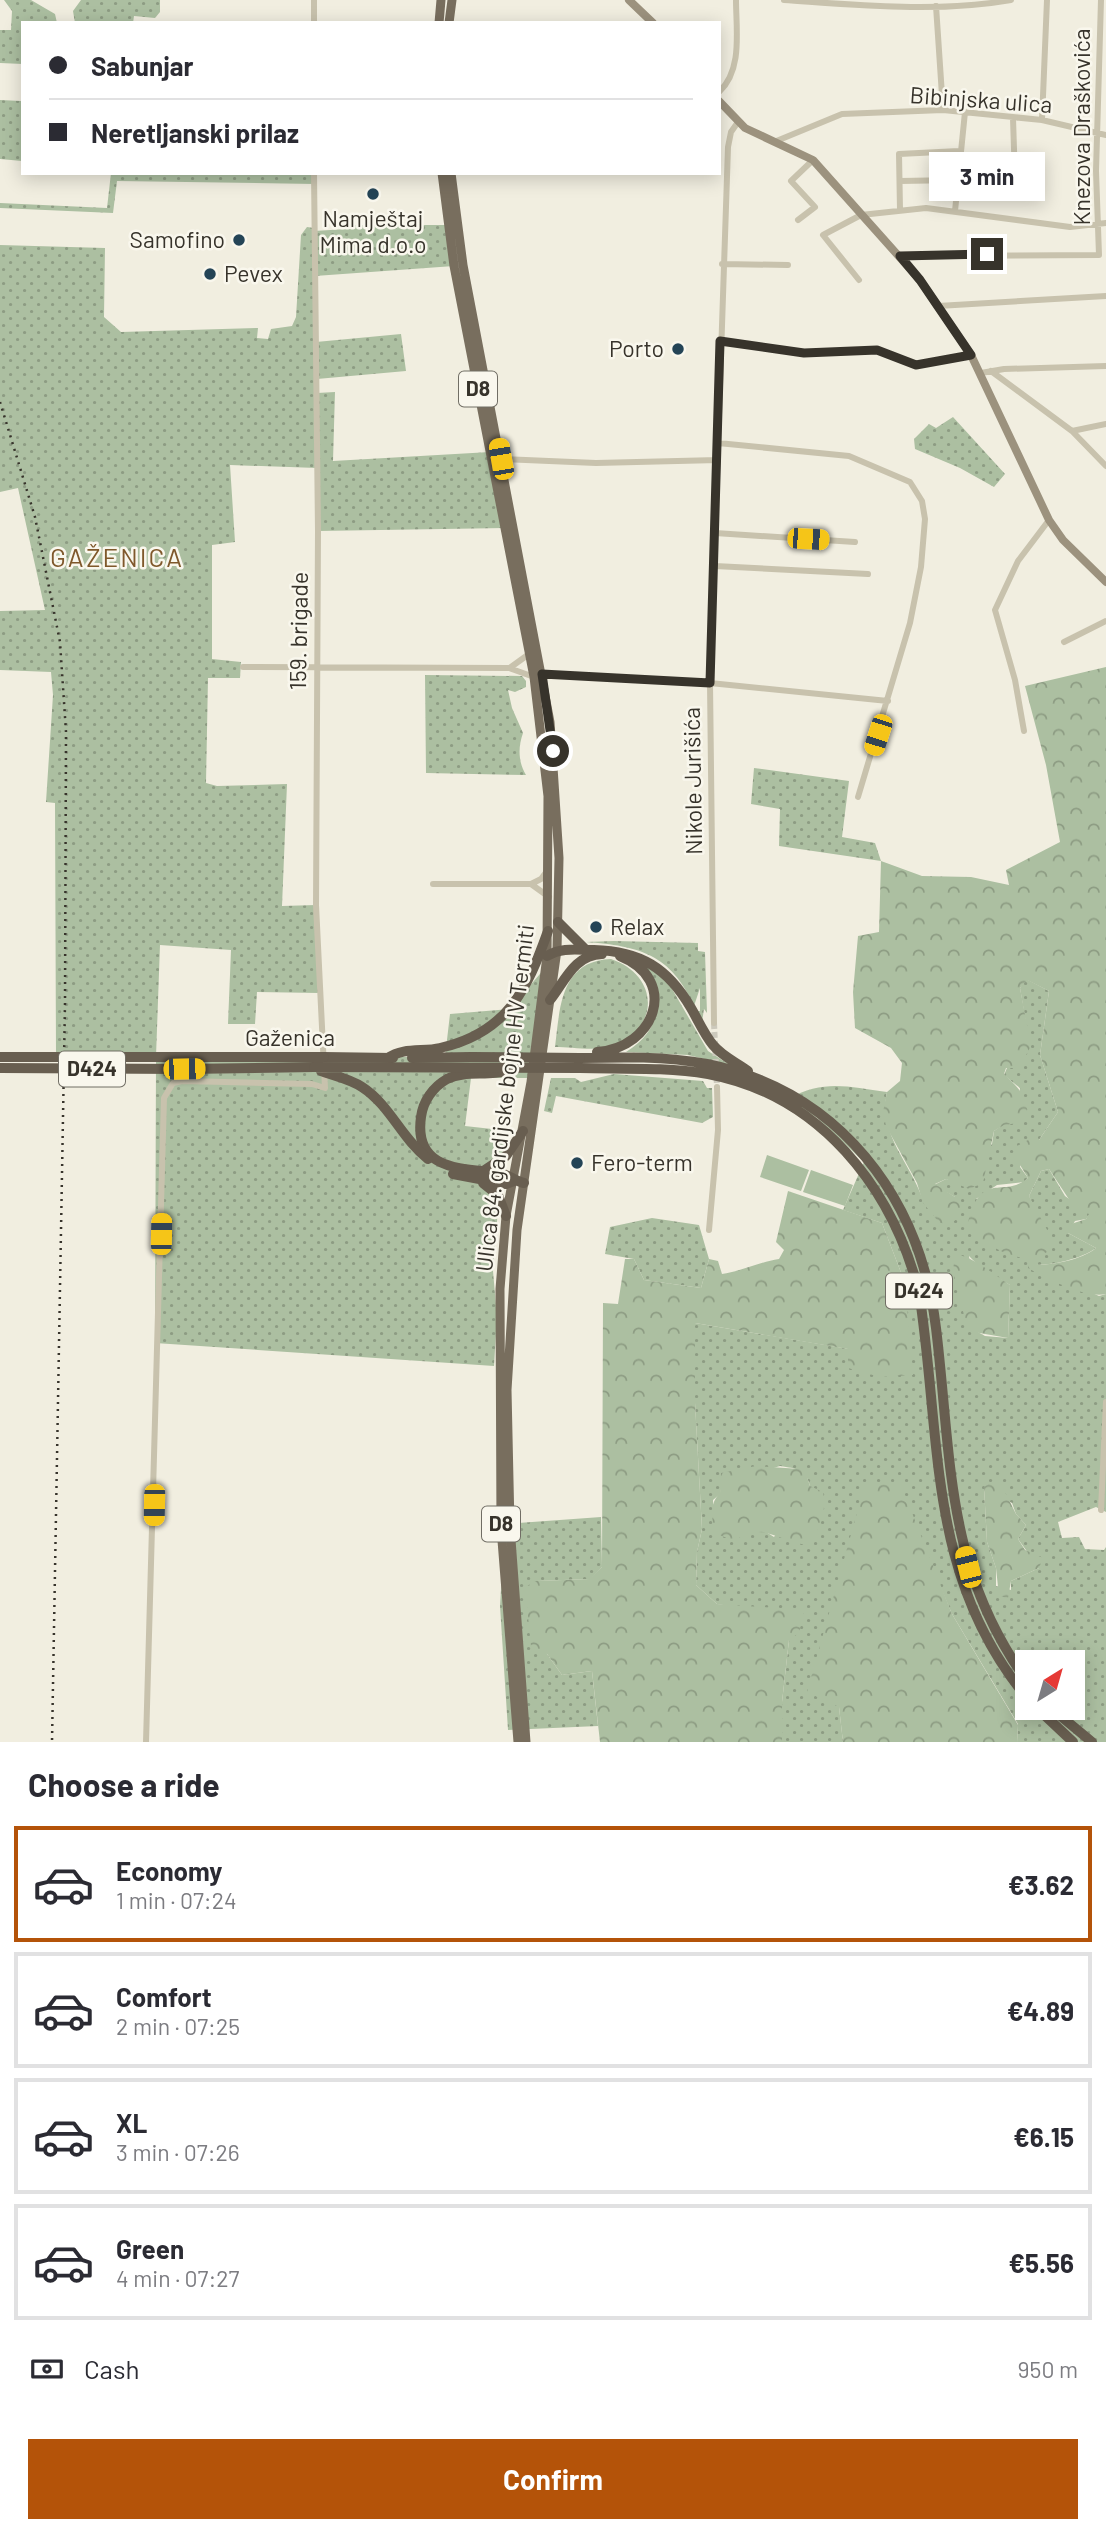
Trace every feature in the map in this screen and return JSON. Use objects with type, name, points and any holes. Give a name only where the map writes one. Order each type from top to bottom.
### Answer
[{"type":"highway","points":[[558,922],[570,937],[586,950]]},
{"type":"highway","points":[[388,1058],[397,1051],[456,1044],[491,1026],[510,1009],[529,982],[548,931]]},
{"type":"highway","points":[[547,956],[557,950],[633,954],[660,968],[673,981],[713,1045],[756,1078]]},
{"type":"highway","points":[[550,1000],[569,971],[579,962],[597,954],[622,956],[634,962],[649,982],[655,1002],[654,1012],[642,1034],[622,1048],[588,1052],[580,1063]]},
{"type":"highway","name":"Gaženica","points":[[0,1057],[388,1058],[580,1063]]},
{"type":"highway","name":"D424","points":[[580,1063],[663,1058],[705,1064],[756,1078],[802,1101],[838,1128],[876,1168],[909,1225],[929,1291],[952,1497],[968,1567],[991,1625],[1015,1662]]},
{"type":"highway","name":"D424","points":[[580,1063],[708,1074],[740,1083],[806,1118],[834,1140],[863,1169],[896,1223],[919,1292],[942,1497],[959,1574],[979,1626],[999,1662],[1015,1683]]},
{"type":"highway","name":"Gaženica","points":[[0,1068],[511,1068],[580,1063]]},
{"type":"highway","points":[[314,1067],[360,1085],[370,1093],[415,1148],[459,1177],[502,1173],[519,1182]]},
{"type":"highway","points":[[430,1157],[420,1132],[423,1108],[435,1088],[455,1076],[502,1072],[511,1068]]},
{"type":"highway","points":[[481,1176],[506,1156],[523,1130]]},
{"type":"highway","points":[[481,1176],[498,1195],[506,1216]]},
{"type":"highway","points":[[1050,1720],[1073,1742]]},
{"type":"highway","points":[[1065,1720],[1092,1742]]},
{"type":"main road","points":[[439,21],[441,0]]},
{"type":"main road","points":[[449,21],[452,0]]},
{"type":"main road","points":[[629,0],[651,21]]},
{"type":"main road","points":[[721,103],[738,122],[813,160],[900,256],[971,355],[1049,520],[1063,540],[1106,582]]},
{"type":"main road","name":"Ulica 84. gardijske bojne HV Termiti","points":[[442,175],[446,220],[529,654],[538,675],[545,761],[550,867],[547,956],[523,1130],[507,1433],[514,1582],[526,1742]]},
{"type":"main road","name":"Ulica 84. gardijske bojne HV Termiti","points":[[451,175],[463,265],[501,459],[556,783],[559,858],[557,950],[519,1182],[506,1216],[500,1289],[499,1473],[518,1742]]},
{"type":"street","points":[[314,0],[314,21]]},
{"type":"street","points":[[721,90],[730,83],[735,70],[736,0]]},
{"type":"street","points":[[784,0],[936,5],[985,5],[1011,0]]},
{"type":"street","points":[[1042,120],[1047,0]]},
{"type":"street","name":"Knezova Draškovića","points":[[900,256],[1099,255],[1102,224],[1097,131],[1101,0]]},
{"type":"street","points":[[936,5],[943,110]]},
{"type":"street","name":"Bibinjska ulica","points":[[774,142],[842,114],[943,110],[1042,120],[1106,135]]},
{"type":"street","points":[[955,211],[959,151],[965,113]]},
{"type":"street","points":[[1013,118],[1015,180]]},
{"type":"street","name":"Nikole Jurišića","points":[[714,1023],[710,683],[722,264],[728,147],[731,132],[738,122]]},
{"type":"street","points":[[900,210],[899,154],[959,151]]},
{"type":"street","points":[[798,220],[815,207],[791,181],[813,160]]},
{"type":"street","name":"159. brigade","points":[[146,1742],[164,1098],[173,1083],[182,1082],[312,1084],[325,1088],[316,914],[318,531],[314,175]]},
{"type":"street","points":[[900,181],[957,180]]},
{"type":"street","points":[[859,280],[823,235],[861,215],[900,210],[955,211],[1070,228],[1102,224]]},
{"type":"street","points":[[722,264],[788,265]]},
{"type":"street","points":[[938,306],[1106,296]]},
{"type":"street","points":[[720,341],[804,353],[877,350],[916,365],[971,355]]},
{"type":"street","points":[[981,373],[1106,366]]},
{"type":"street","points":[[990,371],[1072,430],[1106,466]]},
{"type":"street","points":[[1072,430],[1106,424]]},
{"type":"street","points":[[718,443],[840,453],[909,482],[917,490],[925,519],[921,567],[910,623],[858,797]]},
{"type":"street","points":[[501,459],[596,463],[718,460]]},
{"type":"street","points":[[1024,731],[1015,680],[995,610],[1018,561],[1049,520]]},
{"type":"street","points":[[715,533],[855,542]]},
{"type":"street","points":[[715,566],[868,574]]},
{"type":"street","points":[[1064,642],[1106,621]]},
{"type":"street","points":[[509,668],[529,654]]},
{"type":"street","points":[[243,667],[509,668],[538,675],[710,683],[888,701]]},
{"type":"street","points":[[433,884],[531,884],[541,879],[550,867]]},
{"type":"street","points":[[531,884],[549,897]]},
{"type":"street","points":[[709,1230],[718,1130],[717,1087]]},
{"type":"street","points":[[1101,1510],[1106,1402]]},
{"type":"green space","points":[[4,0],[31,0],[55,14],[57,21],[21,21],[21,64],[0,63],[0,30],[11,30],[12,11]]},
{"type":"green space","points":[[81,0],[160,0],[160,12],[155,18],[134,16],[133,21],[75,21],[73,11]]},
{"type":"green space","points":[[0,100],[21,101],[21,161],[0,159]]},
{"type":"green space","points":[[111,175],[314,175],[314,184],[117,181],[113,213],[0,208],[0,203],[107,208]]},
{"type":"green space","points":[[349,225],[447,225],[454,266],[315,276],[316,342],[401,334],[406,371],[317,379],[317,393],[335,392],[333,461],[490,452],[505,528],[318,531],[317,468],[230,465],[235,542],[212,545],[212,659],[241,662],[240,678],[208,678],[206,783],[217,786],[287,784],[282,906],[316,905],[319,993],[257,992],[255,1024],[228,1024],[231,950],[160,945],[156,1057],[445,1057],[450,1014],[510,1009],[545,968],[549,972],[535,1078],[471,1078],[465,1126],[510,1131],[495,1198],[498,1209],[493,1271],[497,1317],[494,1366],[155,1343],[156,1058],[56,1054],[55,803],[46,802],[53,695],[51,672],[0,670],[0,611],[45,610],[18,488],[0,492],[0,245],[105,248],[104,317],[121,332],[258,328],[257,338],[268,339],[271,329],[292,326],[296,317],[301,235],[307,227],[314,228],[314,231],[347,229]]},
{"type":"green space","points":[[953,417],[1005,474],[994,487],[960,468],[915,449],[914,439],[929,424],[936,428]]},
{"type":"green space","points":[[1106,667],[1106,1294],[1098,1295],[1066,1287],[1028,1268],[1028,1265],[1045,1265],[1073,1259],[1096,1248],[1068,1233],[1068,1225],[1086,1219],[1089,1214],[1074,1207],[1049,1169],[1041,1171],[1029,1196],[1053,1241],[1050,1250],[1034,1258],[1017,1257],[988,1244],[967,1227],[972,1209],[985,1191],[1019,1184],[1028,1178],[1015,1157],[1017,1146],[1028,1140],[1039,1140],[1058,1112],[1040,1055],[1049,991],[1027,980],[1020,988],[1031,1046],[1019,1068],[1006,1068],[1004,1074],[1022,1094],[1027,1111],[1018,1123],[1004,1125],[994,1131],[983,1183],[969,1189],[946,1179],[935,1184],[955,1197],[962,1208],[957,1219],[946,1226],[937,1220],[923,1203],[917,1183],[886,1126],[883,1112],[887,1092],[900,1081],[902,1063],[891,1048],[855,1028],[853,992],[858,936],[879,932],[881,861],[922,876],[971,877],[1009,885],[1006,870],[1060,842],[1046,765],[1025,686]]},
{"type":"green space","points":[[425,675],[522,676],[526,687],[515,692],[508,690],[512,708],[523,733],[520,754],[526,775],[426,773]]},
{"type":"green space","points":[[754,768],[849,781],[842,837],[875,843],[881,861],[779,846],[780,809],[751,804]]},
{"type":"green space","points":[[586,942],[698,943],[698,951],[705,952],[707,1013],[704,1009],[702,1022],[697,1011],[700,1011],[700,988],[694,1006],[675,975],[651,956],[622,946]]},
{"type":"green space","points":[[611,959],[627,967],[645,988],[648,1001],[640,1026],[630,1037],[609,1047],[555,1047],[561,1003],[572,977],[581,968],[594,962]]},
{"type":"green space","points":[[643,966],[647,966],[668,982],[708,1051],[730,1065],[688,1055],[626,1052],[647,1033],[654,1014],[654,1003]]},
{"type":"green space","points":[[1026,979],[1049,991],[1040,1055],[1058,1112],[1039,1140],[1028,1140],[1020,1167],[1028,1178],[1024,1182],[997,1185],[976,1199],[1036,1212],[1029,1196],[1041,1171],[1049,1169],[1065,1196],[1090,1214],[1086,1219],[1075,1221],[1068,1233],[1096,1248],[1064,1261],[1029,1265],[1099,1296],[1106,1294],[1106,1512],[1096,1507],[1058,1522],[1062,1538],[1079,1537],[1085,1549],[1104,1550],[1106,1547],[1106,1742],[1017,1742],[1018,1724],[1016,1720],[1085,1720],[1085,1650],[1015,1650],[1015,1719],[952,1614],[927,1555],[839,1707],[843,1742],[782,1742],[782,1702],[789,1640],[749,1609],[717,1604],[696,1585],[697,1552],[702,1529],[695,1403],[695,1323],[849,1349],[905,1283],[882,1223],[843,1210],[864,1162],[817,1118],[788,1099],[813,1089],[836,1086],[887,1092],[885,1108],[891,1136],[924,1203],[955,1197],[934,1185],[946,1179],[959,1182],[992,1144],[994,1131],[1004,1124],[1018,1122],[1020,1088],[1004,1075],[1026,1023],[1020,988]],"holes":[[[969,1256],[980,1267],[1010,1285],[1008,1338],[985,1336],[976,1331]],[[780,1466],[803,1473],[810,1486],[774,1537],[763,1530],[748,1531],[713,1519],[713,1500],[720,1494],[722,1484]],[[984,1487],[1012,1503],[1016,1514],[1026,1525],[1018,1539],[1039,1568],[1011,1581],[1011,1590],[996,1586],[996,1568],[987,1542]]]},
{"type":"green space","points":[[614,1074],[703,1081],[707,1088],[712,1088],[713,1117],[702,1123],[556,1096],[552,1113],[544,1111],[551,1078],[575,1078],[581,1082]]},
{"type":"green space","points":[[767,1155],[809,1170],[801,1191],[760,1177]]},
{"type":"green space","points":[[811,1170],[853,1185],[845,1206],[803,1192]]},
{"type":"green space","points":[[788,1191],[882,1223],[905,1283],[913,1375],[880,1377],[848,1368],[848,1349],[695,1323],[695,1403],[702,1529],[697,1552],[696,1585],[717,1604],[804,1610],[799,1633],[789,1640],[782,1702],[782,1742],[600,1742],[592,1671],[562,1675],[547,1654],[531,1646],[525,1587],[536,1581],[589,1579],[602,1567],[603,1303],[618,1304],[625,1259],[634,1259],[644,1280],[701,1288],[709,1259],[718,1261],[722,1274],[779,1259],[784,1250],[776,1242]]},
{"type":"green space","points":[[652,1218],[699,1225],[709,1259],[701,1288],[644,1280],[634,1259],[605,1254],[610,1227]]},
{"type":"green space","points":[[955,1254],[976,1262],[1010,1285],[1008,1338],[968,1331],[953,1271]]},
{"type":"green space","points":[[756,1466],[801,1469],[810,1486],[823,1492],[822,1520],[808,1545],[762,1532],[744,1535],[735,1541],[714,1533],[713,1507],[720,1493],[721,1473]]},
{"type":"green space","points":[[993,1481],[1000,1482],[1016,1514],[1026,1525],[1018,1539],[1025,1550],[1043,1558],[1039,1568],[1011,1581],[1008,1598],[999,1596],[996,1568],[987,1542],[984,1487]]},
{"type":"green space","points":[[865,1484],[901,1485],[952,1614],[1018,1725],[1017,1742],[843,1742],[839,1707],[807,1692]]},
{"type":"green space","points":[[601,1517],[602,1567],[590,1579],[537,1581],[547,1654],[562,1675],[592,1671],[598,1726],[508,1730],[500,1606],[505,1524]]},
{"type":"tunnel","points":[[714,1023],[717,1087]]},
{"type":"railway","points":[[0,402],[35,517],[60,642],[66,732],[65,1004],[52,1742]]},
{"type":"place","name":"Namještaj Mima d.o.o","points":[[373,194]]},
{"type":"place","name":"Samofino","points":[[239,240]]},
{"type":"place","name":"Pevex","points":[[210,274]]},
{"type":"place","name":"Porto","points":[[678,349]]},
{"type":"place","name":"Relax","points":[[596,927]]},
{"type":"place","name":"Fero-term","points":[[577,1163]]},
{"type":"district","name":"GAŽENICA","points":[[117,558]]},
{"type":"route","points":[[553,751],[542,674],[710,683],[715,590],[720,341],[767,345],[804,353],[877,350],[904,363],[916,365],[971,355],[920,280],[900,256],[987,254]]}]
